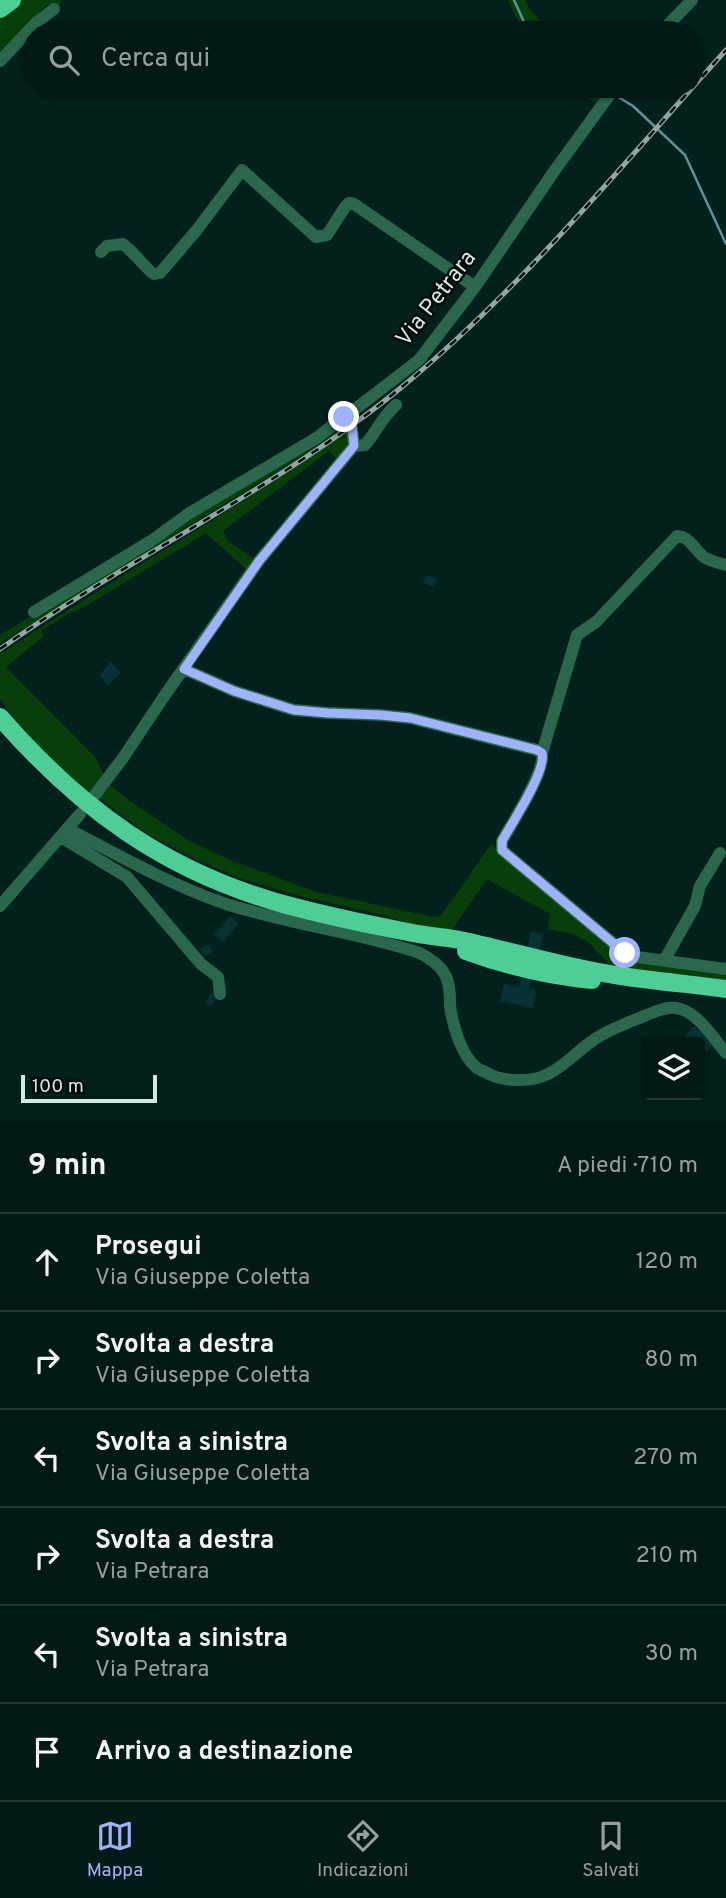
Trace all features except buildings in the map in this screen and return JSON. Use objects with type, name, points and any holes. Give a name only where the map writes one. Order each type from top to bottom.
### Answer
[{"type":"highway","points":[[0,9],[12,0]]},
{"type":"highway","points":[[0,717],[41,763],[96,811],[131,836],[216,882],[284,904],[410,933],[457,940],[614,975],[726,989]]},
{"type":"highway","points":[[410,933],[498,963],[563,978],[726,996]]},
{"type":"street","points":[[672,21],[692,0]]},
{"type":"street","points":[[38,21],[54,9]]},
{"type":"street","points":[[0,61],[21,39]]},
{"type":"street","name":"Via Petrara","points":[[34,612],[151,541],[188,514],[318,437],[339,419],[351,415],[419,360],[475,287],[607,98]]},
{"type":"street","points":[[101,252],[107,246],[123,244],[143,262],[150,273],[160,272],[196,231],[242,170],[316,237],[327,235],[345,207],[349,203],[354,204],[475,287]]},
{"type":"street","points":[[354,446],[365,445],[383,416],[396,405]]},
{"type":"street","points":[[94,796],[259,561],[354,446],[351,415]]},
{"type":"street","points":[[726,565],[702,556],[686,538],[677,536],[596,622],[577,635],[536,781],[502,841],[502,850],[625,953],[726,969]]},
{"type":"street","points":[[184,669],[234,691],[294,710],[410,718],[531,747],[542,753]]},
{"type":"street","points":[[0,906],[80,814]]},
{"type":"street","points":[[64,833],[127,877],[201,964],[218,977],[220,994]]},
{"type":"street","points":[[64,833],[223,903],[420,953],[435,962],[445,974],[452,1021],[459,1041],[475,1067],[498,1078],[527,1080],[548,1075],[595,1039],[613,1029],[673,1008],[690,1013],[726,1053]]},
{"type":"street","points":[[665,960],[720,853]]},
{"type":"green space","points":[[21,0],[63,0],[57,8],[47,4],[32,21],[21,21],[21,33],[0,56],[0,16]]},
{"type":"green space","points":[[508,0],[525,0],[540,21],[518,21]]},
{"type":"green space","points":[[344,420],[346,426],[302,456],[0,643],[0,635],[142,549]]},
{"type":"green space","points":[[351,429],[348,447],[337,459],[329,451],[223,531],[228,541],[254,559],[247,570],[206,533],[41,631],[44,636],[6,667],[95,757],[104,775],[89,792],[52,760],[0,699],[0,654]]},
{"type":"green space","points":[[109,784],[188,840],[232,861],[316,892],[434,917],[440,916],[445,910],[491,844],[616,952],[726,971],[726,984],[611,966],[588,942],[573,934],[548,929],[550,914],[487,879],[449,934],[239,878],[151,836],[99,798]]},
{"type":"waterway","points":[[514,0],[524,21]]},
{"type":"waterway","points":[[620,98],[633,106],[685,155],[726,244]]},
{"type":"railway","points":[[705,74],[726,50]]},
{"type":"railway","points":[[0,649],[101,583],[256,490],[355,423],[403,386],[447,348],[531,267],[683,98]]},
{"type":"route","points":[[344,417],[351,415],[354,446],[259,561],[184,669],[234,691],[294,710],[410,718],[531,747],[542,753],[544,759],[536,781],[502,841],[502,850],[625,953]]}]
